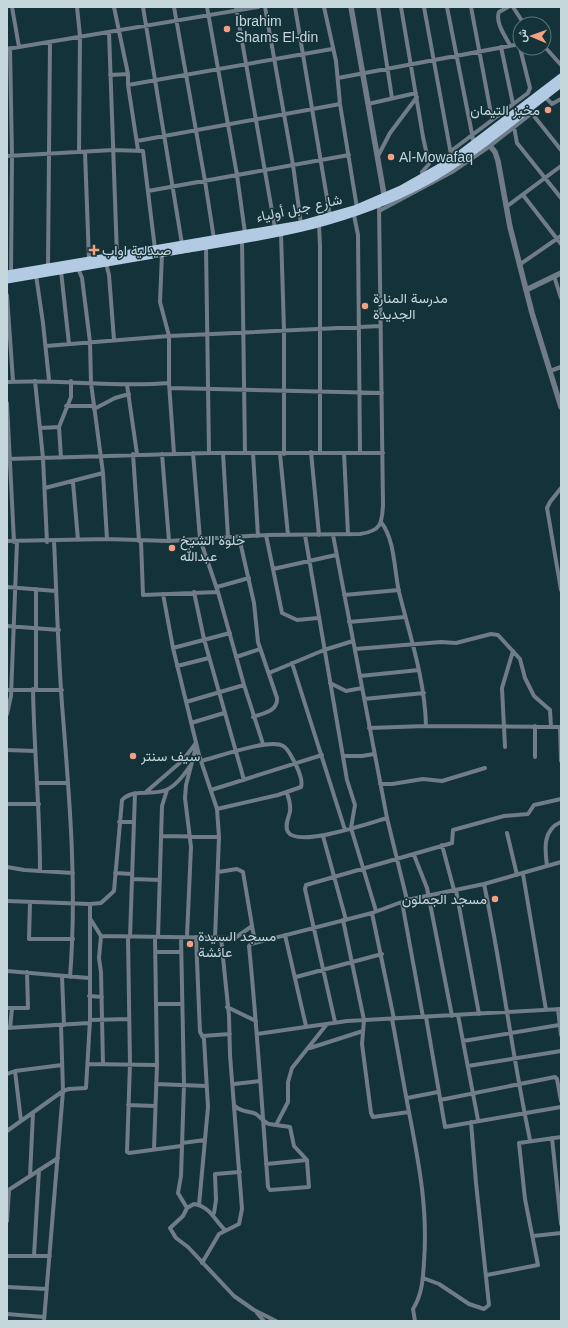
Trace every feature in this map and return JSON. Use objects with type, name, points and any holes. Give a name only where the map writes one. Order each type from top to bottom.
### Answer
[{"type":"main road","name":"شارع جبل أولياء","points":[[382,203],[452,160],[561,78]]},
{"type":"main road","name":"شارع جبل أولياء","points":[[8,276],[182,244],[214,242],[281,233],[319,225],[382,203],[436,176],[488,143],[530,111],[544,96],[561,84]]},
{"type":"main road","name":"شارع جبل أولياء","points":[[244,237],[275,228],[355,212]]},
{"type":"main road","name":"شارع جبل أولياء","points":[[24,274],[36,275],[206,247],[214,242]]},
{"type":"street","points":[[12,7],[19,47]]},
{"type":"street","points":[[76,7],[80,36],[79,152]]},
{"type":"street","points":[[114,7],[128,74],[128,85],[138,150]]},
{"type":"street","points":[[143,7],[182,244]]},
{"type":"street","points":[[174,7],[205,181],[214,242]]},
{"type":"street","points":[[207,7],[237,175],[244,237],[245,453]]},
{"type":"street","points":[[8,276],[8,49],[208,16],[236,9],[258,7]]},
{"type":"street","points":[[265,7],[293,165],[301,224]]},
{"type":"street","points":[[295,7],[330,217]]},
{"type":"street","points":[[324,7],[338,78],[340,104],[349,156],[358,235],[360,453]]},
{"type":"street","points":[[7,541],[54,542],[107,539],[169,541],[266,535],[333,535],[371,532],[378,528],[381,522],[383,505],[381,326],[382,203],[378,156],[351,7]]},
{"type":"street","points":[[378,7],[392,98]]},
{"type":"street","points":[[401,7],[429,164],[422,172],[423,178]]},
{"type":"street","points":[[424,7],[435,60],[452,160]]},
{"type":"street","points":[[447,7],[474,144]]},
{"type":"street","points":[[471,7],[492,119]]},
{"type":"street","points":[[338,78],[510,46],[498,19],[499,12],[508,7]]},
{"type":"street","points":[[513,7],[519,16]]},
{"type":"street","points":[[236,9],[275,228]]},
{"type":"street","points":[[109,32],[117,256]]},
{"type":"street","points":[[48,268],[50,42]]},
{"type":"street","points":[[500,47],[513,104]]},
{"type":"street","points":[[128,85],[186,76],[332,49]]},
{"type":"street","points":[[552,55],[561,65]]},
{"type":"street","points":[[451,151],[528,93],[530,88],[522,56]]},
{"type":"street","points":[[110,75],[128,74]]},
{"type":"street","points":[[368,104],[392,98],[416,95]]},
{"type":"street","points":[[378,156],[390,133],[416,95]]},
{"type":"street","points":[[544,96],[552,104],[560,100]]},
{"type":"street","points":[[137,141],[196,129],[340,104]]},
{"type":"street","points":[[382,203],[452,172],[488,143],[514,127],[530,111],[561,150]]},
{"type":"street","points":[[514,127],[517,143],[561,198]]},
{"type":"street","points":[[488,143],[498,161],[506,207],[519,264],[561,407]]},
{"type":"street","points":[[9,156],[113,150],[138,150],[144,152],[155,250]]},
{"type":"street","points":[[85,152],[89,261]]},
{"type":"street","points":[[148,191],[349,156]]},
{"type":"street","points":[[506,207],[561,166]]},
{"type":"street","points":[[523,195],[559,237],[561,244]]},
{"type":"street","points":[[319,225],[320,453]]},
{"type":"street","points":[[281,233],[285,391],[282,454],[288,535]]},
{"type":"street","points":[[519,264],[559,237]]},
{"type":"street","points":[[206,247],[209,453]]},
{"type":"street","points":[[162,254],[160,302],[169,336],[169,383],[174,454]]},
{"type":"street","points":[[106,263],[109,275],[114,340]]},
{"type":"street","points":[[78,268],[82,278],[90,342],[91,383],[103,473],[107,539]]},
{"type":"street","points":[[61,271],[69,344]]},
{"type":"street","points":[[526,290],[561,273]]},
{"type":"street","points":[[36,275],[46,346],[49,380]]},
{"type":"street","points":[[554,276],[561,298]]},
{"type":"street","points":[[7,295],[13,381]]},
{"type":"street","points":[[46,346],[169,336],[381,326]]},
{"type":"street","points":[[550,371],[561,367]]},
{"type":"street","points":[[7,382],[49,380],[127,385],[169,383]]},
{"type":"street","points":[[35,381],[43,458],[47,542]]},
{"type":"street","points":[[61,458],[59,427],[66,406],[71,397],[71,381]]},
{"type":"street","points":[[127,385],[135,454],[142,594],[194,592],[217,589],[249,578]]},
{"type":"street","points":[[170,388],[382,393]]},
{"type":"street","points":[[66,406],[94,408],[115,398],[129,394]]},
{"type":"street","points":[[7,403],[9,459],[15,542],[14,627],[7,714]]},
{"type":"street","points":[[40,428],[59,427]]},
{"type":"street","points":[[9,459],[135,454],[282,454],[311,452],[383,453]]},
{"type":"street","points":[[311,452],[319,535]]},
{"type":"street","points":[[223,453],[228,537]]},
{"type":"street","points":[[253,453],[258,536]]},
{"type":"street","points":[[344,453],[348,534]]},
{"type":"street","points":[[162,454],[169,541]]},
{"type":"street","points":[[193,454],[200,539],[217,589],[244,685],[263,744]]},
{"type":"street","points":[[45,488],[73,482],[103,473]]},
{"type":"street","points":[[73,482],[78,540]]},
{"type":"street","points":[[560,490],[561,498]]},
{"type":"street","points":[[560,490],[548,505],[547,513],[561,590]]},
{"type":"street","points":[[381,522],[392,543],[392,555],[399,590],[424,693],[426,726]]},
{"type":"street","points":[[266,535],[282,614],[293,619],[318,618]]},
{"type":"street","points":[[305,535],[308,562],[330,683],[348,780],[355,805],[351,828],[364,868],[374,912],[406,1098],[421,1173],[426,1232],[423,1278],[418,1302],[413,1309],[415,1321]]},
{"type":"street","points":[[333,535],[380,784],[407,900]]},
{"type":"street","points":[[239,537],[249,578],[260,649],[269,673],[277,703],[273,709],[254,717]]},
{"type":"street","points":[[54,542],[62,690],[72,826],[74,904],[70,977]]},
{"type":"street","points":[[273,569],[336,555]]},
{"type":"street","points":[[7,587],[56,591]]},
{"type":"street","points":[[36,589],[35,751],[39,804],[40,871]]},
{"type":"street","points":[[344,595],[399,590]]},
{"type":"street","points":[[194,592],[204,639],[218,692],[244,780]]},
{"type":"street","points":[[163,594],[173,648],[196,744],[217,809],[219,837],[215,938]]},
{"type":"street","points":[[349,622],[406,617]]},
{"type":"street","points":[[7,626],[59,630]]},
{"type":"street","points":[[173,648],[230,633]]},
{"type":"street","points":[[355,649],[456,643],[493,634],[500,636],[522,662],[525,678],[534,696],[550,710],[551,727]]},
{"type":"street","points":[[269,673],[324,650],[353,641]]},
{"type":"street","points":[[236,657],[260,649]]},
{"type":"street","points":[[505,746],[502,688],[513,651]]},
{"type":"street","points":[[177,666],[209,658]]},
{"type":"street","points":[[7,663],[12,663]]},
{"type":"street","points":[[292,663],[345,830]]},
{"type":"street","points":[[360,676],[419,670]]},
{"type":"street","points":[[330,683],[346,691],[362,688]]},
{"type":"street","points":[[186,702],[244,685]]},
{"type":"street","points":[[9,690],[62,690]]},
{"type":"street","points":[[364,699],[424,693]]},
{"type":"street","points":[[191,723],[224,713]]},
{"type":"street","points":[[369,728],[504,725],[560,727],[561,761]]},
{"type":"street","points":[[535,726],[535,757]]},
{"type":"street","points":[[187,936],[190,838],[185,798],[190,766],[196,744]]},
{"type":"street","points":[[146,792],[183,760],[196,744]]},
{"type":"street","points":[[201,762],[263,744],[282,745],[296,765],[302,785],[287,793],[217,809]]},
{"type":"street","points":[[7,750],[35,751]]},
{"type":"street","points":[[344,756],[374,754]]},
{"type":"street","points":[[211,790],[296,765],[322,755]]},
{"type":"street","points":[[154,1149],[157,1065],[156,952],[163,798],[167,790],[177,783],[190,766]]},
{"type":"street","points":[[380,784],[392,784],[423,779],[442,781],[485,768]]},
{"type":"street","points":[[38,783],[68,782]]},
{"type":"street","points":[[7,901],[30,903],[101,904],[113,892],[122,800],[126,796],[135,794],[167,790]]},
{"type":"street","points":[[287,793],[290,805],[287,825],[290,834],[300,838],[323,836],[387,818]]},
{"type":"street","points":[[135,794],[129,937],[130,1064],[127,1152],[182,1145],[205,1140]]},
{"type":"street","points":[[335,1022],[322,970],[305,886],[308,883],[414,855],[453,842],[453,830],[504,816],[528,814],[534,804],[561,799]]},
{"type":"street","points":[[7,804],[39,804]]},
{"type":"street","points":[[119,822],[133,822]]},
{"type":"street","points":[[547,866],[545,840],[554,828],[561,822]]},
{"type":"street","points":[[507,833],[517,875]]},
{"type":"street","points":[[162,836],[190,838],[219,837]]},
{"type":"street","points":[[323,836],[335,876],[345,920],[364,1020],[363,1031],[367,1091],[372,1116],[409,1112]]},
{"type":"street","points":[[442,845],[455,890],[480,1014]]},
{"type":"street","points":[[414,855],[424,878],[429,896],[452,1016]]},
{"type":"street","points":[[235,1106],[241,1112],[254,1114],[263,1120],[269,1124],[290,1128],[294,1146],[307,1160],[310,1186],[308,1188],[269,1189],[266,1164],[263,1120],[260,1081],[256,1021],[249,946],[255,943],[374,912],[407,900],[484,884],[561,862]]},
{"type":"street","points":[[7,867],[73,873]]},
{"type":"street","points":[[218,872],[237,869],[243,872],[255,943]]},
{"type":"street","points":[[116,873],[160,880]]},
{"type":"street","points":[[523,874],[546,1010]]},
{"type":"street","points":[[484,884],[514,1058],[530,1140]]},
{"type":"street","points":[[402,902],[445,1127],[524,1112],[561,1107]]},
{"type":"street","points":[[30,903],[29,939],[73,939]]},
{"type":"street","points":[[7,1131],[63,1091],[69,1089],[86,1089],[89,1021],[90,904]]},
{"type":"street","points":[[90,918],[100,936],[99,958],[102,997],[102,1064]]},
{"type":"street","points":[[100,936],[187,936],[235,938],[252,926]]},
{"type":"street","points":[[285,935],[296,977],[306,1026]]},
{"type":"street","points":[[181,937],[184,1085],[182,1145],[178,1193],[187,1208]]},
{"type":"street","points":[[196,937],[200,1032],[204,1039],[208,1107],[199,1205]]},
{"type":"street","points":[[202,1263],[218,1235],[239,1223],[242,1209],[234,1084],[221,938]]},
{"type":"street","points":[[156,952],[181,952]]},
{"type":"street","points":[[296,977],[382,954]]},
{"type":"street","points":[[7,971],[89,978]]},
{"type":"street","points":[[7,1008],[28,1008],[27,972]]},
{"type":"street","points":[[7,1314],[44,1319],[63,1091],[62,976]]},
{"type":"street","points":[[89,996],[102,997]]},
{"type":"street","points":[[156,1004],[182,1004]]},
{"type":"street","points":[[227,1007],[256,1021]]},
{"type":"street","points":[[12,1008],[9,1028],[129,1019]]},
{"type":"street","points":[[257,1034],[335,1022],[559,1009],[561,1035]]},
{"type":"street","points":[[458,1016],[478,1120]]},
{"type":"street","points":[[276,1126],[288,1102],[288,1082],[292,1068],[327,1024]]},
{"type":"street","points":[[463,1041],[510,1032],[560,1025]]},
{"type":"street","points":[[308,1049],[363,1031]]},
{"type":"street","points":[[202,1036],[230,1034]]},
{"type":"street","points":[[468,1066],[561,1051]]},
{"type":"street","points":[[88,1064],[157,1065]]},
{"type":"street","points":[[7,1074],[15,1071],[62,1065]]},
{"type":"street","points":[[15,1071],[21,1121]]},
{"type":"street","points":[[440,1100],[557,1077],[561,1102]]},
{"type":"street","points":[[234,1084],[260,1081]]},
{"type":"street","points":[[156,1084],[206,1086]]},
{"type":"street","points":[[406,1098],[438,1092]]},
{"type":"street","points":[[128,1105],[155,1106]]},
{"type":"street","points":[[30,1176],[32,1113]]},
{"type":"street","points":[[423,1278],[439,1284],[469,1304],[487,1308],[490,1301],[479,1221],[471,1122]]},
{"type":"street","points":[[487,1275],[536,1267],[538,1263],[525,1199],[519,1143],[530,1140],[561,1137]]},
{"type":"street","points":[[552,1138],[561,1224]]},
{"type":"street","points":[[7,1221],[8,1191],[58,1158]]},
{"type":"street","points":[[266,1164],[307,1160]]},
{"type":"street","points":[[34,1256],[39,1170]]},
{"type":"street","points":[[225,1230],[216,1221],[214,1213],[216,1200],[215,1174],[240,1172]]},
{"type":"street","points":[[214,1213],[194,1204],[187,1208],[183,1216],[171,1227],[170,1230],[176,1238],[188,1247],[234,1296],[254,1310],[276,1321]]},
{"type":"street","points":[[533,1236],[561,1233]]},
{"type":"street","points":[[7,1256],[50,1256]]},
{"type":"street","points":[[7,1287],[47,1290]]},
{"type":"street","points":[[254,1310],[264,1321]]},
{"type":"place","name":"Ibrahim Shams El-din","points":[[227,29]]},
{"type":"place","name":"مخبز التيمان","points":[[548,110]]},
{"type":"place","name":"Al-Mowafaq","points":[[391,157]]},
{"type":"place","name":"صيدلية اواب","points":[[94,250]]},
{"type":"place","name":"مدرسة المنارة الجديدة","points":[[365,306]]},
{"type":"place","name":"خلوة الشيخ عبدالله","points":[[172,548]]},
{"type":"place","name":"سيف سنتر","points":[[133,756]]},
{"type":"place","name":"مسجد الجملون","points":[[495,899]]},
{"type":"place","name":"مسجد السيدة عائشة","points":[[190,944]]}]
